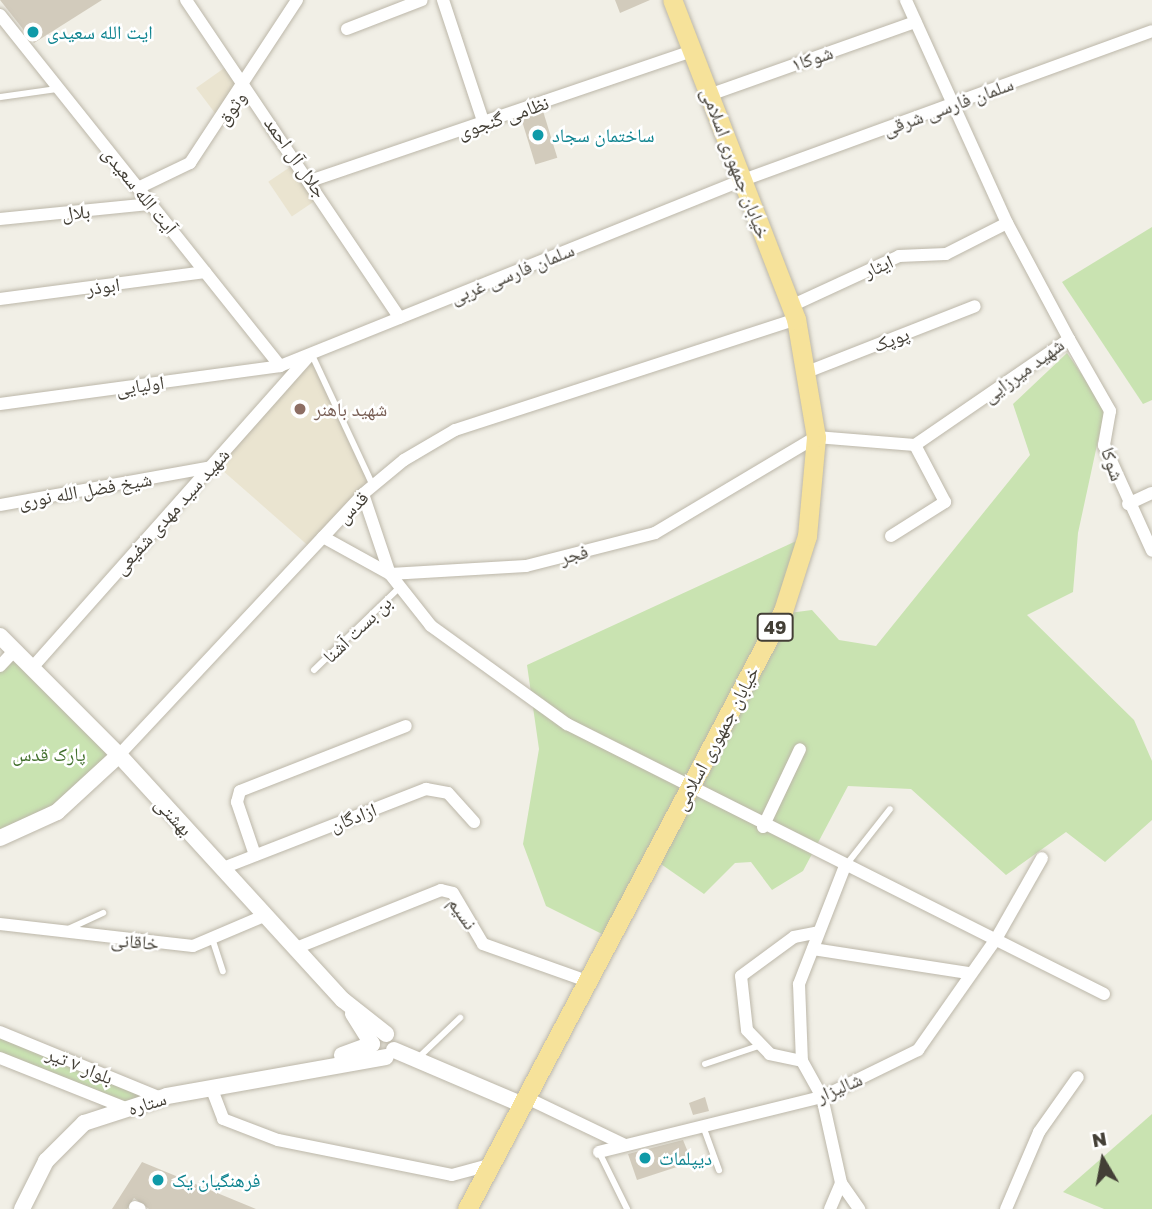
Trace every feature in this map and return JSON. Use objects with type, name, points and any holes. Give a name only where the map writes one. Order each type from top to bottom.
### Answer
[{"type":"main road","name":"خیابان جمهوری اسلامی","points":[[467,1209],[783,611],[807,536],[816,437],[807,372],[793,312],[672,0]]},
{"type":"street","name":"جلال آل احمد","points":[[186,0],[313,180],[400,318]]},
{"type":"street","name":"وثوق","points":[[138,188],[190,163],[246,86],[297,0]]},
{"type":"street","points":[[347,29],[422,0]]},
{"type":"street","points":[[443,0],[484,124]]},
{"type":"street","points":[[906,0],[952,105]]},
{"type":"street","name":"آیت الله سعیدی","points":[[0,15],[280,366]]},
{"type":"street","name":"شوکا۱","points":[[709,95],[915,22]]},
{"type":"street","name":"سلمان فارسی شرقی","points":[[743,180],[1152,31]]},
{"type":"street","name":"نظامی گنجوی","points":[[313,180],[692,51]]},
{"type":"street","name":"شهید میرزایی","points":[[915,445],[1069,339],[1007,223],[952,105]]},
{"type":"street","name":"سلمان فارسی غربی","points":[[280,366],[743,180]]},
{"type":"street","name":"بلال","points":[[0,219],[151,204]]},
{"type":"street","name":"ایثار","points":[[793,312],[899,256],[946,254],[1007,223]]},
{"type":"street","name":"ابوذر","points":[[0,299],[205,272]]},
{"type":"street","name":"پوپک","points":[[807,372],[975,306]]},
{"type":"street","name":"قدس","points":[[0,838],[57,812],[119,755],[368,490],[455,430],[793,312]]},
{"type":"street","name":"شوکا","points":[[1069,339],[1110,411],[1104,445],[1128,504],[1152,551]]},
{"type":"street","name":"شهید سید مهدی شفیعی","points":[[31,669],[311,354]]},
{"type":"street","name":"اولیایی","points":[[0,404],[280,366]]},
{"type":"street","points":[[816,437],[915,445],[945,502],[891,536]]},
{"type":"street","name":"فجر","points":[[390,574],[526,566],[655,533],[816,437]]},
{"type":"street","name":"شیخ فضل الله نوری","points":[[0,505],[211,467]]},
{"type":"street","points":[[368,490],[390,574],[431,626],[567,724],[688,790],[1104,993]]},
{"type":"street","points":[[1128,504],[1152,493]]},
{"type":"street","points":[[323,537],[390,574]]},
{"type":"street","name":"بهشتی","points":[[0,636],[119,755],[390,1053]]},
{"type":"street","points":[[0,666],[14,652]]},
{"type":"street","points":[[255,855],[237,802],[240,791],[407,726]]},
{"type":"street","points":[[763,827],[800,749]]},
{"type":"street","name":"ازادگان","points":[[223,868],[426,789],[448,793],[474,822]]},
{"type":"street","name":"شالیزار","points":[[599,1152],[703,1124],[822,1097],[918,1050],[968,972],[996,939],[1042,859]]},
{"type":"street","points":[[845,866],[799,984],[802,1060],[822,1097],[841,1183],[859,1209]]},
{"type":"street","name":"نسیم","points":[[296,948],[441,890],[453,893],[483,944],[587,981]]},
{"type":"street","name":"خاقانی","points":[[0,925],[55,934],[193,946],[266,915]]},
{"type":"street","points":[[802,1060],[770,1054],[747,1030],[741,976],[794,937],[819,932]]},
{"type":"street","points":[[813,949],[968,972]]},
{"type":"street","name":"بلوار ۷ تیر","points":[[0,1032],[161,1098]]},
{"type":"street","points":[[317,1065],[379,1039]]},
{"type":"street","points":[[317,1065],[390,1053],[418,1059],[525,1101],[625,1145]]},
{"type":"street","name":"بلوار ۷ تیر","points":[[0,1058],[128,1109]]},
{"type":"street","name":"ستاره","points":[[22,1209],[46,1161],[84,1123],[161,1098],[317,1065]]},
{"type":"street","points":[[1006,1209],[1039,1132],[1078,1077]]},
{"type":"street","points":[[211,1087],[223,1119],[278,1140],[452,1175],[490,1166]]},
{"type":"street","points":[[830,1209],[841,1183]]},
{"type":"lane","points":[[0,97],[59,89]]},
{"type":"lane","points":[[311,354],[368,490]]},
{"type":"lane","name":"بن بست آشنا","points":[[314,670],[400,587]]},
{"type":"lane","points":[[845,866],[890,809]]},
{"type":"lane","points":[[55,934],[103,913]]},
{"type":"lane","points":[[212,938],[223,971]]},
{"type":"lane","points":[[418,1059],[460,1018]]},
{"type":"lane","points":[[705,1064],[761,1045]]},
{"type":"lane","points":[[703,1124],[719,1170]]},
{"type":"lane","points":[[599,1152],[627,1209]]},
{"type":"shaded area","points":[[230,64],[246,86],[221,121],[196,88]]},
{"type":"shaded area","points":[[299,161],[322,196],[292,217],[268,182]]},
{"type":"shaded area","name":"شهید باهنر","points":[[311,354],[373,486],[312,549],[214,463]]},
{"type":"green space","points":[[1152,227],[1152,400],[1143,404],[1062,282]]},
{"type":"green space","points":[[1067,353],[1105,408],[1078,533],[1073,592],[1027,615],[1134,720],[1152,761],[1152,820],[1105,862],[1066,832],[1006,875],[911,789],[848,786],[803,871],[772,890],[751,862],[735,863],[704,894],[658,862],[789,613],[812,610],[839,640],[876,646],[1030,455],[1013,404]]},
{"type":"green space","points":[[805,537],[782,611],[610,938],[546,906],[523,844],[539,749],[527,665]]},
{"type":"green space","name":"پارک قدس","points":[[14,652],[119,755],[57,812],[0,838],[0,666]]},
{"type":"green space","points":[[0,1033],[160,1098],[133,1107],[0,1054]]},
{"type":"green space","points":[[1152,1114],[1152,1209],[1104,1209],[1063,1192]]},
{"type":"building","name":"ایت الله سعیدی","points":[[0,0],[102,0],[34,43]]},
{"type":"building","points":[[615,0],[650,0],[620,13]]},
{"type":"building","name":"ساختمان سجاد","points":[[543,111],[557,158],[535,165],[521,118]]},
{"type":"building","points":[[705,1097],[709,1111],[693,1115],[689,1103]]},
{"type":"building","points":[[683,1140],[692,1162],[637,1180],[628,1154]]},
{"type":"building","name":"فرهنگیان یک","points":[[142,1162],[256,1209],[149,1209],[134,1198],[127,1209],[112,1209]]},
{"type":"place","name":"ایت الله سعیدی","points":[[33,32]]},
{"type":"place","name":"ساختمان سجاد","points":[[538,135]]},
{"type":"place","name":"شهید باهنر","points":[[300,409]]},
{"type":"place","name":"دیپلمات","points":[[645,1158]]},
{"type":"place","name":"فرهنگیان یک","points":[[158,1180]]}]
